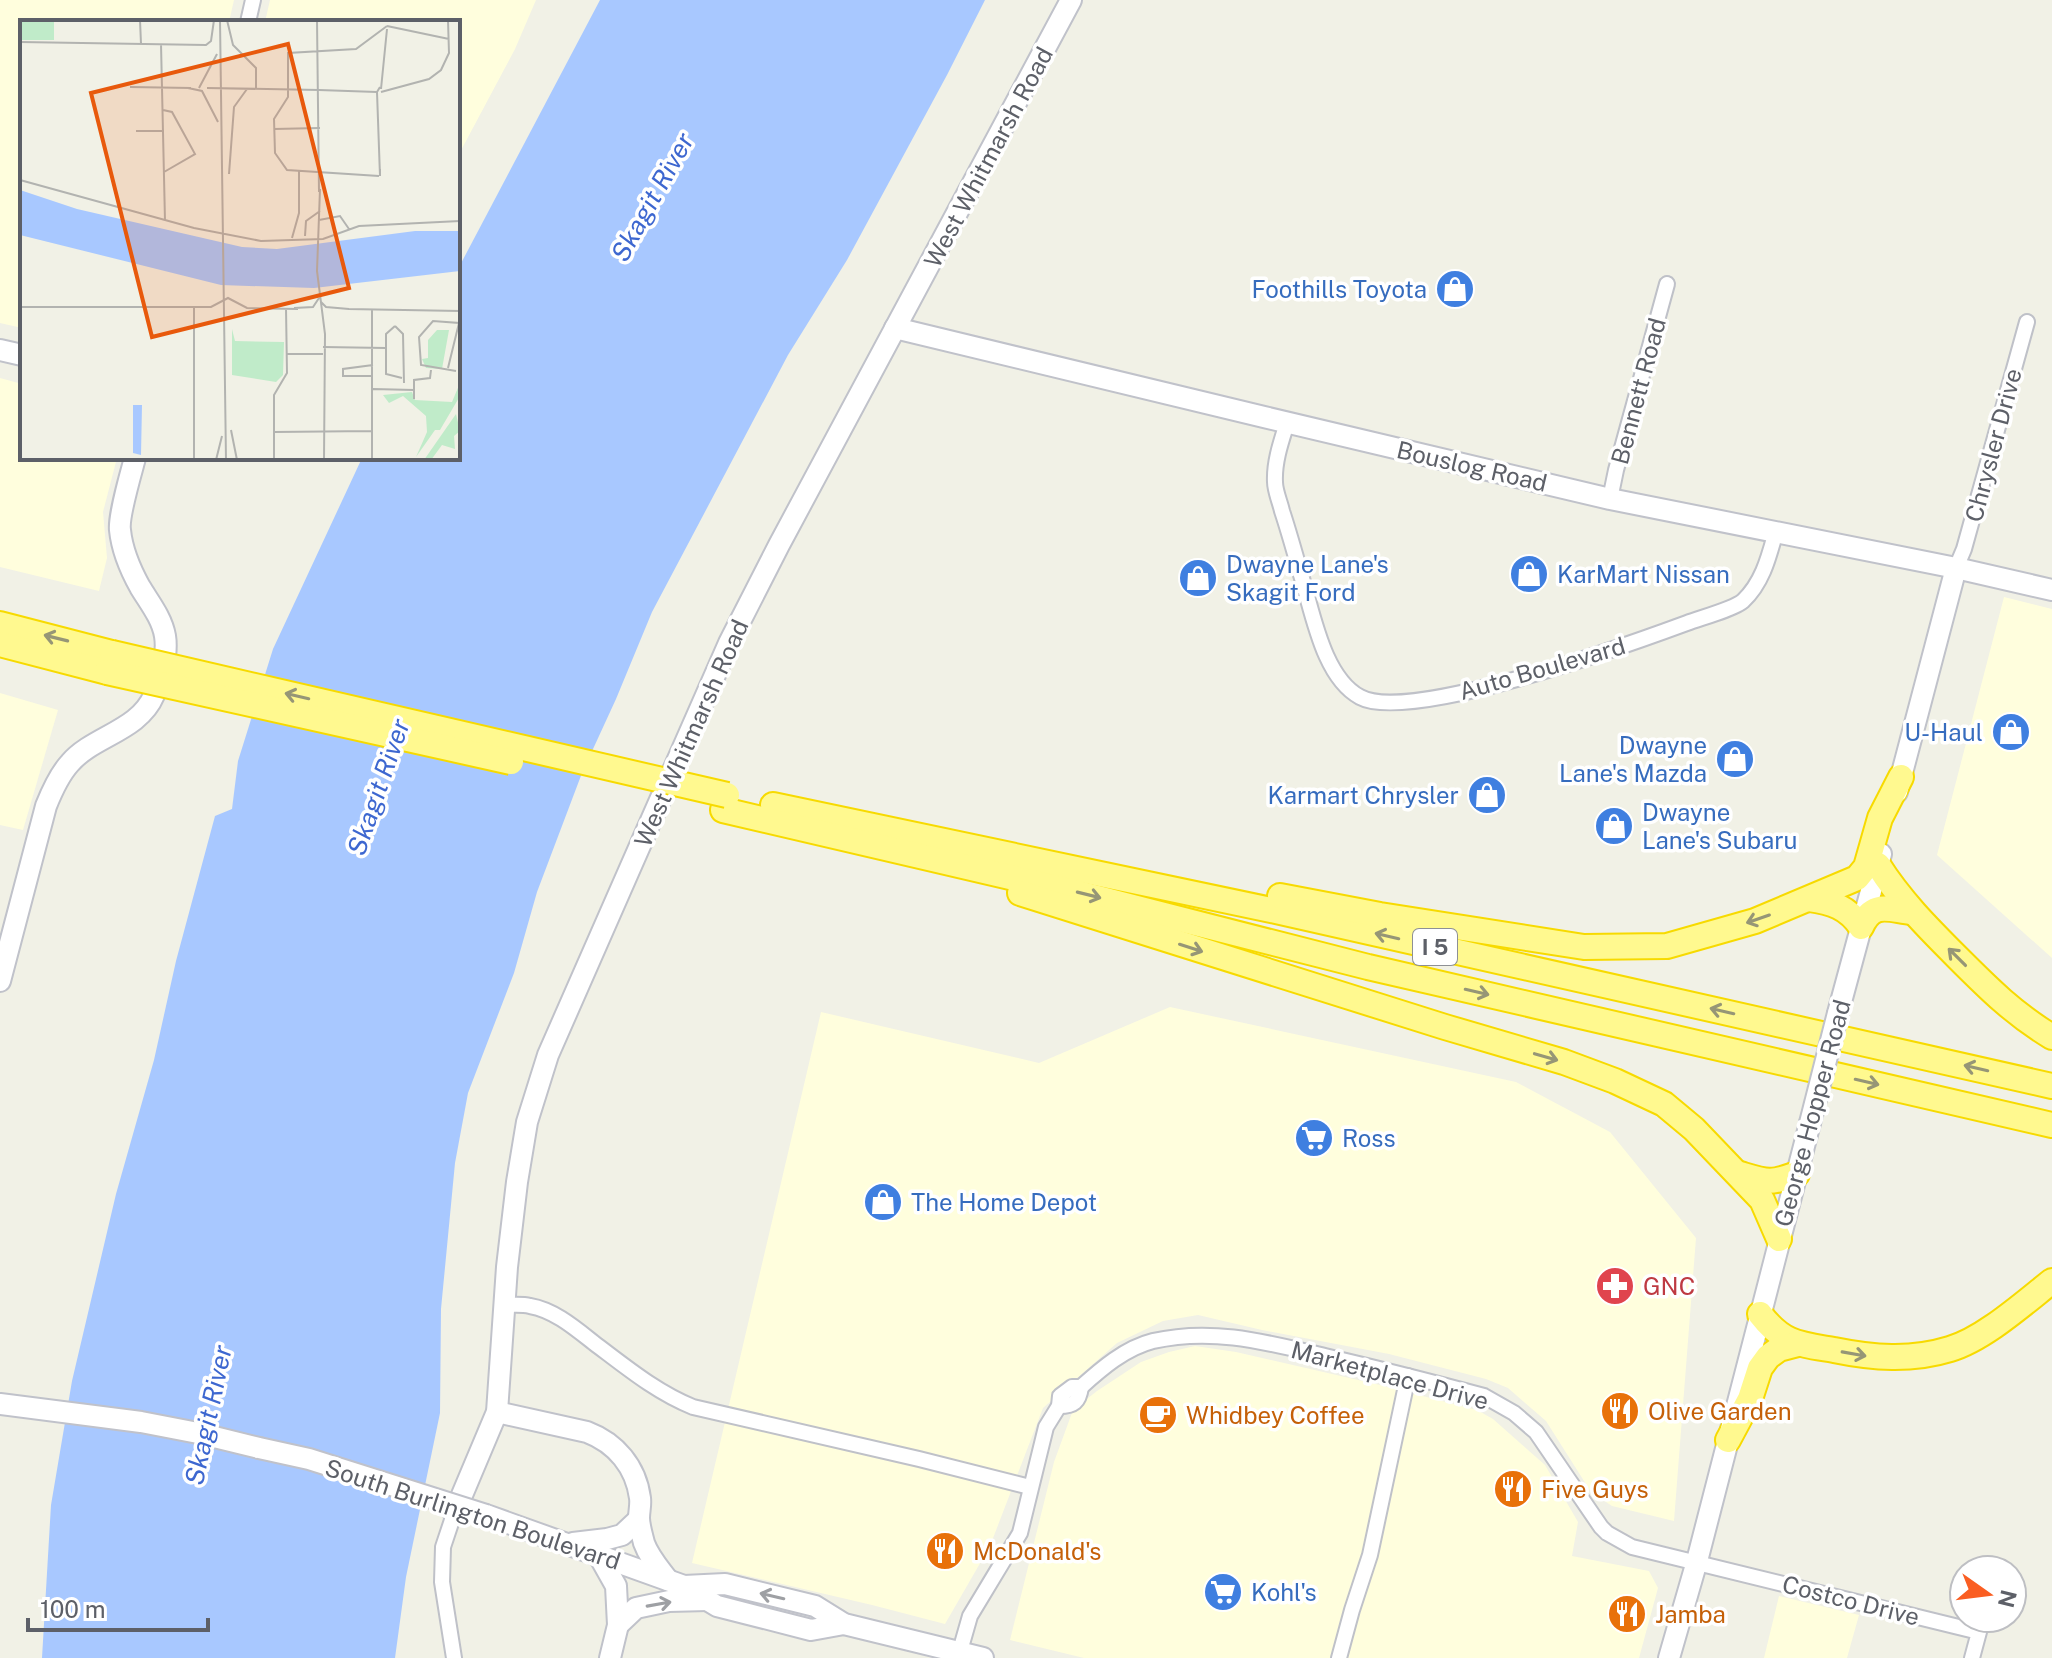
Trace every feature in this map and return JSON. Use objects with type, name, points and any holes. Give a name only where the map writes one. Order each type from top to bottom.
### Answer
[{"type":"highway","name":"I 5","points":[[0,624],[110,662]]},
{"type":"highway","name":"I 5","points":[[0,644],[110,662],[725,802],[904,852],[1368,967],[2052,1125]]},
{"type":"highway","points":[[817,814],[1082,858],[1380,915],[1584,947],[1667,946],[1755,921],[1846,884],[1861,873],[1870,855],[1880,818],[1901,777]]},
{"type":"highway","name":"I 5","points":[[725,802],[817,814],[1276,911],[2052,1086]]},
{"type":"highway","points":[[904,852],[1006,889],[1233,962],[1564,1062],[1615,1081],[1664,1104],[1694,1129],[1762,1200],[1779,1239]]},
{"type":"highway","points":[[1878,865],[1912,912],[2001,1001],[2052,1037]]},
{"type":"highway","points":[[1809,899],[1841,907],[1861,927],[1866,916],[1879,909],[1912,912]]},
{"type":"highway","points":[[1737,1173],[1777,1182],[1797,1174]]},
{"type":"highway","points":[[1760,1314],[1771,1329],[1798,1344],[1868,1357],[1901,1358],[1952,1349],[2006,1318],[2052,1281]]},
{"type":"highway","points":[[1728,1440],[1750,1399],[1760,1368],[1768,1357],[1779,1349],[1798,1344]]},
{"type":"street","points":[[248,20],[253,0]]},
{"type":"street","name":"West Whitmarsh Road","points":[[454,1514],[497,1412],[507,1267],[517,1182],[527,1122],[548,1055],[729,643],[1071,0]]},
{"type":"street","name":"Bennett Road","points":[[1610,499],[1667,284]]},
{"type":"street","name":"Chrysler Drive","points":[[1956,568],[1964,549],[2027,322]]},
{"type":"street","name":"Bouslog Road","points":[[895,328],[1610,499],[2052,590]]},
{"type":"street","points":[[0,350],[20,355]]},
{"type":"street","name":"Auto Boulevard","points":[[1287,423],[1277,459],[1275,484],[1324,650],[1341,683],[1362,698],[1383,703],[1412,702],[1494,686],[1741,603],[1762,577],[1776,531]]},
{"type":"street","points":[[0,981],[46,806],[55,785],[70,763],[94,743],[126,726],[144,712],[154,697],[160,675],[165,636],[157,614],[127,560],[119,526],[135,460]]},
{"type":"street","name":"George Hopper Road","points":[[1669,1658],[1956,568]]},
{"type":"street","points":[[505,1305],[531,1306],[550,1313],[571,1325],[650,1385],[672,1399],[693,1407],[1030,1487],[1020,1533],[970,1616],[959,1655]]},
{"type":"street","name":"Marketplace Drive","points":[[1030,1487],[1046,1427],[1059,1406],[1060,1396],[1072,1387],[1081,1387],[1127,1352],[1150,1342],[1190,1335],[1218,1335],[1271,1343],[1484,1396],[1514,1413],[1536,1432],[1607,1533],[1632,1547],[1697,1561]]},
{"type":"street","points":[[1339,1658],[1370,1555],[1408,1376]]},
{"type":"street","name":"South Burlington Boulevard","points":[[4,1404],[141,1422],[309,1459],[598,1554],[677,1584],[717,1606],[811,1630],[844,1624]]},
{"type":"street","points":[[497,1412],[587,1432],[613,1446],[634,1475],[640,1503],[639,1519],[652,1559],[677,1584]]},
{"type":"street","points":[[454,1514],[443,1547],[442,1582],[454,1658]]},
{"type":"street","points":[[569,1544],[622,1535],[639,1519]]},
{"type":"street","points":[[598,1554],[616,1586],[618,1625],[610,1658]]},
{"type":"street","name":"Costco Drive","points":[[1697,1561],[1979,1632],[1972,1658]]},
{"type":"street","name":"South Burlington Boulevard","points":[[677,1584],[725,1584],[815,1606],[844,1624],[959,1655],[983,1658]]},
{"type":"street","points":[[618,1625],[636,1608],[669,1601],[708,1600]]},
{"type":"shaded area","points":[[0,0],[234,0],[229,20],[20,20],[20,328],[0,323]]},
{"type":"shaded area","points":[[270,0],[536,0],[515,49],[460,152],[460,20],[265,20]]},
{"type":"shaded area","points":[[0,378],[20,383],[20,460],[116,460],[103,512],[107,558],[99,591],[0,567]]},
{"type":"shaded area","name":"U-Haul","points":[[2004,597],[2052,609],[2052,958],[1937,855]]},
{"type":"shaded area","points":[[0,693],[58,710],[23,830],[0,825]]},
{"type":"shaded area","points":[[1170,1007],[1516,1082],[1610,1132],[1696,1238],[1674,1521],[1612,1506],[1591,1492],[1546,1421],[1508,1388],[1486,1379],[1389,1354],[1198,1315],[1163,1321],[1117,1343],[1043,1408],[990,1546],[945,1624],[692,1563],[821,1012],[1039,1063]]},
{"type":"shaded area","points":[[1195,1346],[1236,1352],[1380,1385],[1477,1410],[1493,1419],[1545,1465],[1578,1522],[1572,1556],[1649,1571],[1658,1588],[1639,1658],[1084,1658],[1010,1640],[1054,1462],[1073,1410],[1141,1362]]},
{"type":"shaded area","points":[[1779,1596],[1859,1615],[1847,1658],[1764,1658]]},
{"type":"water","name":"Skagit River","points":[[600,0],[985,0],[847,260],[788,355],[652,612],[582,773],[537,892],[514,973],[468,1093],[455,1163],[441,1309],[440,1413],[406,1577],[395,1658],[42,1658],[51,1505],[72,1381],[116,1194],[154,1060],[176,961],[215,816],[232,809],[238,761],[273,649],[361,460],[460,460],[460,265]]},
{"type":"place","name":"Foothills Toyota","points":[[1455,289]]},
{"type":"place","name":"KarMart Nissan","points":[[1529,574]]},
{"type":"place","name":"Dwayne Lane's Skagit Ford","points":[[1198,578]]},
{"type":"place","name":"U-Haul","points":[[2011,732]]},
{"type":"place","name":"Dwayne Lane's Mazda","points":[[1735,759]]},
{"type":"place","name":"Karmart Chrysler","points":[[1487,795]]},
{"type":"place","name":"Dwayne Lane's Subaru","points":[[1614,826]]},
{"type":"place","name":"Ross","points":[[1314,1138]]},
{"type":"place","name":"The Home Depot","points":[[883,1202]]},
{"type":"place","name":"GNC","points":[[1615,1286]]},
{"type":"place","name":"Olive Garden","points":[[1620,1411]]},
{"type":"place","name":"Whidbey Coffee","points":[[1158,1415]]},
{"type":"place","name":"Five Guys","points":[[1513,1489]]},
{"type":"place","name":"McDonald's","points":[[945,1551]]},
{"type":"place","name":"Kohl's","points":[[1223,1592]]},
{"type":"place","name":"Jamba","points":[[1627,1614]]}]
